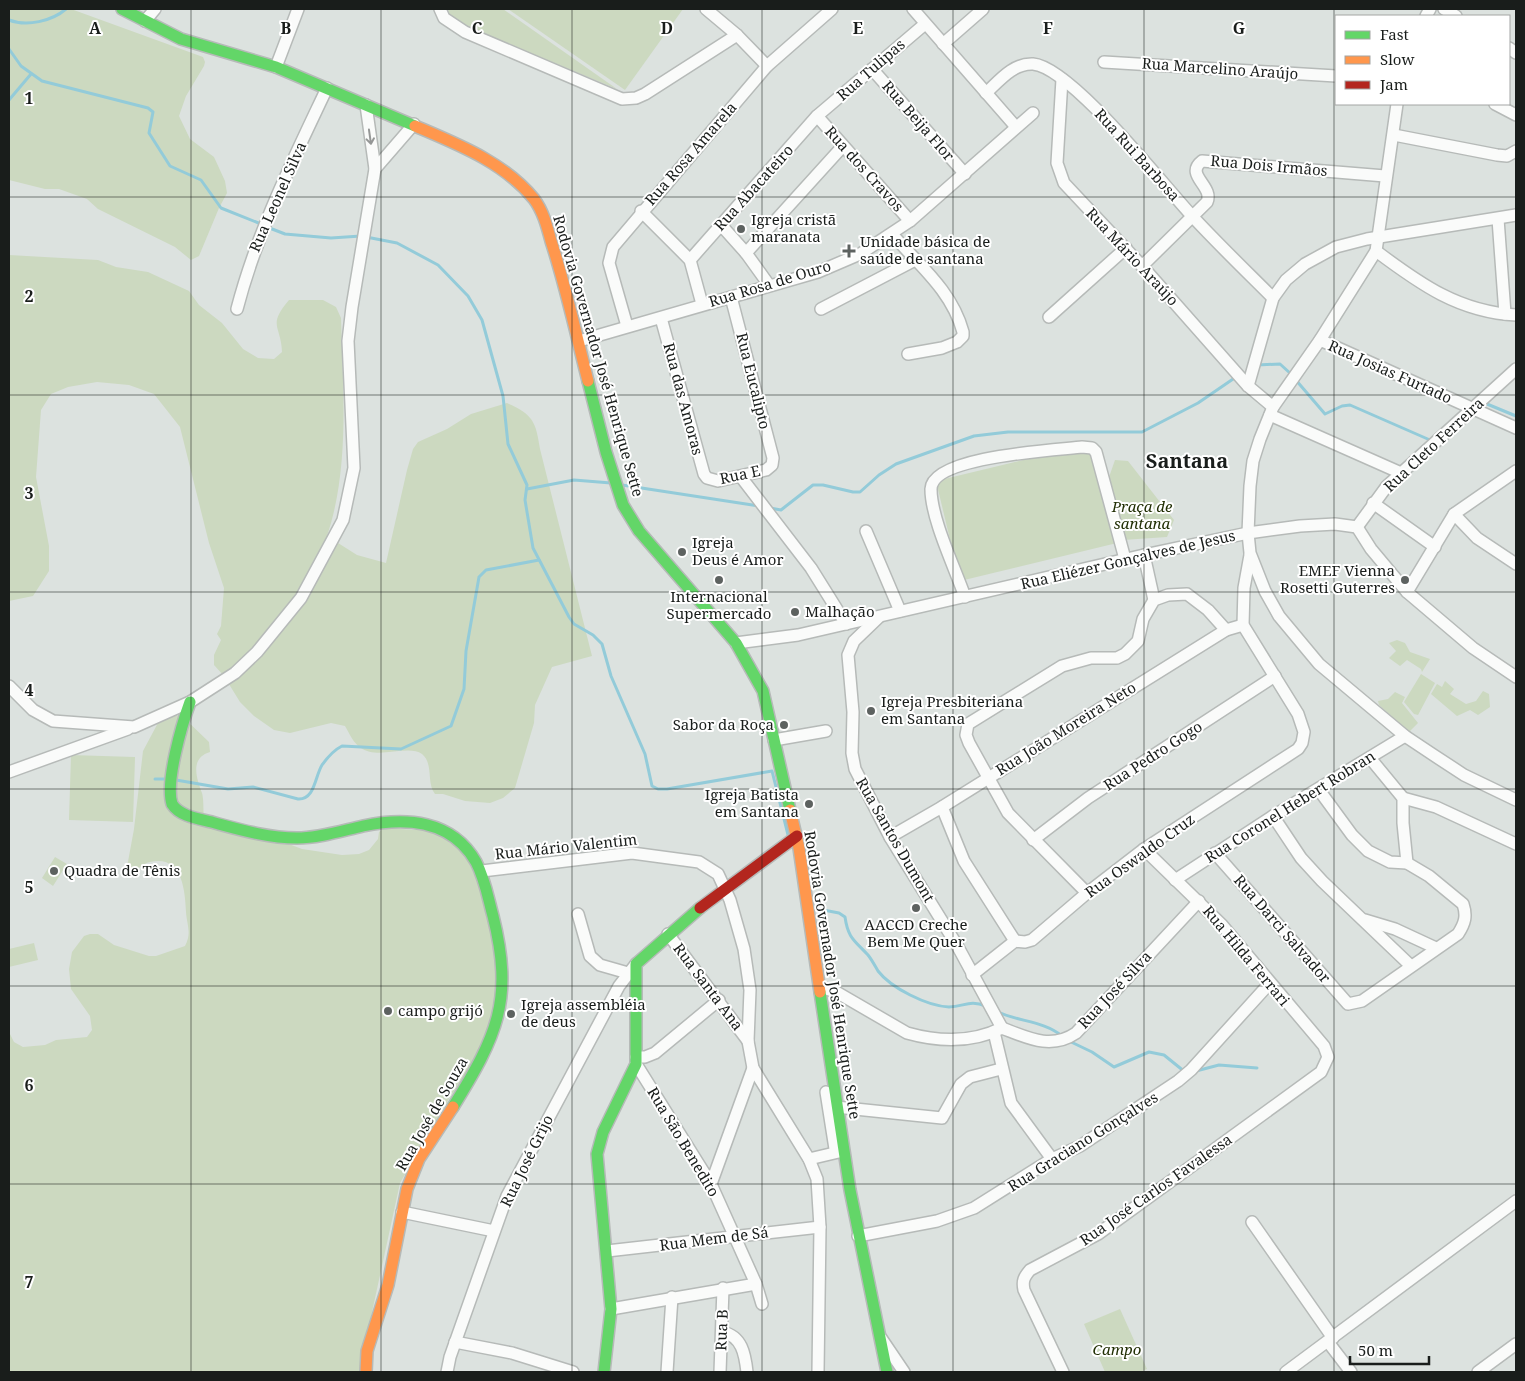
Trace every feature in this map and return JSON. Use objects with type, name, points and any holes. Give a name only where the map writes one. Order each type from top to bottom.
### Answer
[{"type":"main road","name":"Rodovia Governador José Henrique Sette","points":[[122,9],[181,39],[276,68],[414,124],[467,148],[510,175],[534,199],[547,226],[579,341],[606,452],[627,513],[639,531],[736,643],[763,691],[797,836],[821,987],[836,1106],[839,1150],[887,1372]]},
{"type":"main road","name":"Rua Mário Valentim","points":[[190,702],[182,725],[170,787],[169,797],[175,810],[183,814],[297,838],[378,824],[407,821],[420,822],[438,828],[462,843],[474,856],[482,871]]},
{"type":"main road","points":[[604,1372],[611,1308],[597,1154],[603,1132],[636,1060],[632,968],[668,934],[725,888],[797,836]]},
{"type":"main road","name":"Rua José de Souza","points":[[366,1372],[367,1352],[388,1284],[402,1212],[412,1175],[481,1061],[500,1007],[504,986],[503,959],[482,871]]},
{"type":"street","points":[[145,21],[155,9]]},
{"type":"street","points":[[276,68],[298,9]]},
{"type":"street","points":[[440,9],[444,18],[465,32],[622,99],[629,100],[645,94],[737,35]]},
{"type":"street","points":[[706,9],[737,35],[767,66]]},
{"type":"street","name":"Rua Rosa Amarela","points":[[627,326],[609,263],[613,246],[767,66],[832,9]]},
{"type":"street","points":[[913,9],[1016,127]]},
{"type":"street","points":[[943,44],[983,9]]},
{"type":"street","name":"Rua Tulipas","points":[[817,116],[925,24]]},
{"type":"street","name":"Rua Marcelino Araújo","points":[[1104,62],[1335,76]]},
{"type":"street","name":"Rua Rui Barbosa","points":[[986,93],[1007,73],[1023,64],[1041,66],[1062,79],[1093,106],[1193,217],[1273,298]]},
{"type":"street","name":"Rua Beija Flor","points":[[872,69],[964,174]]},
{"type":"street","name":"Rua Mário Araújo","points":[[1062,79],[1058,163],[1060,176],[1064,183],[1126,248],[1271,411],[1401,473]]},
{"type":"street","name":"Rua Leonel Silva","points":[[237,309],[248,267],[293,160],[328,88]]},
{"type":"street","points":[[9,772],[134,727],[190,702],[235,673],[267,640],[302,598],[343,520],[354,468],[348,341],[375,169],[366,105]]},
{"type":"street","points":[[1397,105],[1394,135],[1385,176],[1376,251],[1320,340],[1271,411],[1253,461],[1248,533],[1250,553],[1264,591],[1279,616],[1299,643],[1319,664],[1405,736],[1464,775],[1516,800]]},
{"type":"street","points":[[1497,105],[1516,115]]},
{"type":"street","name":"Rua Rosa de Ouro","points":[[579,341],[818,272],[852,258],[910,221],[1033,113]]},
{"type":"street","name":"Rua dos Cravos","points":[[817,116],[910,221]]},
{"type":"street","name":"Rua Abacateiro","points":[[690,260],[817,116]]},
{"type":"street","points":[[375,169],[414,124]]},
{"type":"street","points":[[1394,135],[1497,156],[1507,156],[1516,151]]},
{"type":"street","points":[[746,253],[844,146]]},
{"type":"street","name":"Rua Dois Irmãos","points":[[1142,266],[1207,202],[1209,196],[1196,172],[1196,167],[1202,161],[1385,176]]},
{"type":"street","points":[[642,211],[690,260],[702,304]]},
{"type":"street","points":[[1248,386],[1273,298],[1286,280],[1319,256],[1336,247],[1516,215]]},
{"type":"street","points":[[1376,251],[1423,286],[1438,294],[1466,305],[1511,315],[1498,219]]},
{"type":"street","points":[[721,226],[746,253],[769,285]]},
{"type":"street","points":[[892,234],[940,286],[960,323],[963,336],[957,342],[942,348],[908,354]]},
{"type":"street","points":[[1050,317],[1126,248]]},
{"type":"street","points":[[822,309],[915,260]]},
{"type":"street","name":"Rua Eucalipto","points":[[731,297],[773,458],[772,465]]},
{"type":"street","name":"Rua das Amoras","points":[[661,318],[702,469],[707,478]]},
{"type":"street","name":"Rua Josias Furtado","points":[[1320,340],[1516,428]]},
{"type":"street","name":"Rua Cleto Ferreira","points":[[1357,527],[1373,504],[1401,473],[1516,369]]},
{"type":"street","points":[[965,597],[936,515],[931,488],[938,476],[966,462],[1082,447],[1092,448],[1096,452],[1125,559]]},
{"type":"street","name":"Rua E","points":[[707,478],[718,481],[741,477],[766,470],[772,465]]},
{"type":"street","points":[[1407,592],[1454,514],[1516,471]]},
{"type":"street","points":[[741,477],[811,568],[846,624]]},
{"type":"street","points":[[1373,504],[1435,547]]},
{"type":"street","points":[[1454,514],[1477,538],[1516,564]]},
{"type":"street","name":"Rua Eliézer Gonçalves de Jesus","points":[[736,643],[798,635],[1144,554],[1248,533],[1300,526],[1335,524],[1357,527]]},
{"type":"street","points":[[1357,527],[1371,549],[1407,592],[1474,648],[1516,677]]},
{"type":"street","points":[[866,530],[900,611]]},
{"type":"street","points":[[1250,553],[1244,588],[1244,624],[1275,676]]},
{"type":"street","points":[[1144,554],[1154,600]]},
{"type":"street","points":[[1087,893],[1008,813],[987,778],[966,735],[968,724],[1062,666],[1091,658],[1117,658],[1132,649],[1139,637],[1145,613],[1154,600],[1168,595],[1187,594],[1208,610],[1226,630]]},
{"type":"street","name":"Rua Santos Dumont","points":[[879,616],[854,641],[848,655],[854,712],[852,753],[858,776],[890,837],[958,948],[972,975],[998,1030],[1001,1069],[1011,1103],[1052,1159]]},
{"type":"street","name":"Rua João Moreira Neto","points":[[890,837],[942,808],[987,778],[1226,630],[1244,624]]},
{"type":"street","name":"Rua Oswaldo Cruz","points":[[972,975],[1015,941],[1025,942],[1032,940],[1087,893],[1144,849],[1298,749],[1304,732],[1298,714],[1275,676]]},
{"type":"street","name":"Rua Pedro Gogo","points":[[1033,840],[1088,798],[1275,676]]},
{"type":"street","points":[[9,686],[33,710],[53,721],[134,727]]},
{"type":"street","points":[[774,740],[826,731]]},
{"type":"street","name":"Rua Coronel Hebert Robran","points":[[1175,880],[1272,816],[1319,790],[1344,771],[1370,758],[1405,736]]},
{"type":"street","points":[[1370,758],[1404,798],[1436,807],[1516,844]]},
{"type":"street","points":[[1272,816],[1301,858],[1411,966],[1458,934],[1464,925],[1466,916],[1463,904],[1429,876],[1407,862],[1390,862],[1368,851],[1352,835],[1319,790]]},
{"type":"street","points":[[1404,798],[1403,823],[1407,862]]},
{"type":"street","points":[[942,808],[964,862],[1015,941]]},
{"type":"street","name":"Rua Hilda Ferrari","points":[[1144,849],[1199,901],[1228,932],[1324,1046],[1328,1057],[1321,1072]]},
{"type":"street","name":"Rua Darci Salvador","points":[[1215,853],[1348,1004],[1362,1001],[1411,966]]},
{"type":"street","name":"Rua Mário Valentim","points":[[482,871],[615,855],[653,854],[699,862],[710,867],[718,874],[725,888]]},
{"type":"street","name":"Rua Santa Ana","points":[[725,888],[744,949],[750,990],[748,1041],[753,1068],[809,1159],[817,1179],[820,1228],[818,1372]]},
{"type":"street","name":"Rua José Silva","points":[[998,1030],[1049,1042],[1068,1038],[1076,1033],[1199,901]]},
{"type":"street","points":[[578,914],[590,956],[594,961],[600,965],[632,968]]},
{"type":"street","points":[[1361,919],[1394,929],[1436,948]]},
{"type":"street","name":"Rua Santa Ana","points":[[668,934],[748,1041]]},
{"type":"street","name":"Rua José Grijo","points":[[447,1372],[455,1342],[494,1231],[521,1167],[632,968]]},
{"type":"street","name":"Rua Graciano Gonçalves","points":[[858,1236],[956,1216],[1003,1191],[1052,1159],[1080,1146],[1178,1081],[1191,1070],[1270,984]]},
{"type":"street","points":[[821,987],[838,993],[907,1033],[919,1036],[958,1040],[998,1030]]},
{"type":"street","points":[[636,1060],[654,1053],[719,1000]]},
{"type":"street","name":"Rua São Benedito","points":[[636,1060],[711,1184],[756,1284],[762,1304]]},
{"type":"street","points":[[711,1184],[753,1068]]},
{"type":"street","points":[[836,1106],[942,1118],[962,1084],[970,1077],[1001,1069]]},
{"type":"street","name":"Rua José Carlos Favalessa","points":[[1063,1372],[1024,1290],[1022,1282],[1025,1275],[1030,1270],[1098,1234],[1321,1072]]},
{"type":"street","points":[[809,1159],[839,1150],[826,1092]]},
{"type":"street","points":[[1286,1372],[1512,1204],[1516,1216]]},
{"type":"street","points":[[402,1212],[494,1231]]},
{"type":"street","points":[[1252,1222],[1351,1372]]},
{"type":"street","name":"Rua Mem de Sá","points":[[607,1251],[820,1228]]},
{"type":"street","points":[[611,1308],[756,1284]]},
{"type":"street","name":"Rua B","points":[[720,1372],[723,1288]]},
{"type":"street","points":[[668,1372],[672,1297]]},
{"type":"street","points":[[722,1332],[730,1334],[740,1342],[747,1372]]},
{"type":"street","points":[[879,1335],[904,1372]]},
{"type":"street","points":[[455,1342],[512,1354],[568,1371]]},
{"type":"street","points":[[1478,1372],[1516,1344]]},
{"type":"green space","points":[[9,9],[71,9],[203,57],[204,66],[186,96],[179,116],[190,139],[214,157],[225,181],[227,193],[199,256],[191,260],[175,247],[98,209],[87,199],[59,189],[45,189],[9,180]]},
{"type":"green space","points":[[448,9],[503,9],[617,89],[456,22],[449,14]]},
{"type":"green space","points":[[508,9],[683,9],[625,90]]},
{"type":"green space","points":[[9,255],[98,260],[116,267],[148,272],[189,291],[199,305],[222,323],[243,349],[258,358],[274,359],[282,352],[277,321],[278,315],[289,300],[323,300],[336,307],[341,318],[344,400],[342,456],[334,510],[327,536],[357,555],[386,563],[407,470],[413,449],[418,442],[447,429],[471,414],[507,403],[528,415],[535,425],[537,432],[592,656],[552,667],[535,705],[534,723],[515,788],[503,798],[490,803],[465,801],[443,794],[435,794],[432,790],[426,758],[416,751],[376,753],[368,751],[356,744],[345,726],[331,723],[290,733],[274,730],[254,716],[240,702],[224,676],[214,665],[214,655],[221,640],[217,634],[221,626],[224,588],[209,543],[180,427],[154,394],[129,385],[97,382],[68,387],[51,394],[41,410],[36,477],[49,546],[49,571],[33,596],[9,601]]},
{"type":"green space","points":[[1093,443],[1117,543],[960,581],[936,481]]},
{"type":"green space","name":"Praça de santana","points":[[1115,460],[1128,461],[1174,520],[1167,537],[1123,540],[1108,480]]},
{"type":"green space","points":[[1397,640],[1405,643],[1410,652],[1430,659],[1422,672],[1421,669],[1407,660],[1400,666],[1389,658],[1396,651],[1389,643]]},
{"type":"green space","points":[[1421,674],[1435,683],[1418,715],[1414,714],[1404,702]]},
{"type":"green space","points":[[1445,681],[1454,689],[1450,694],[1466,704],[1476,701],[1483,691],[1489,694],[1490,707],[1478,715],[1470,710],[1457,716],[1431,694],[1437,684],[1442,687]]},
{"type":"green space","points":[[1395,692],[1405,697],[1402,703],[1418,723],[1409,732],[1379,705],[1378,701],[1388,699]]},
{"type":"green space","points":[[171,714],[183,717],[209,742],[210,752],[199,759],[196,769],[203,796],[204,817],[302,849],[342,855],[359,854],[369,850],[378,839],[379,832],[384,828],[434,831],[465,854],[488,905],[497,966],[496,1010],[470,1068],[449,1099],[400,1183],[359,1372],[9,1372],[9,1032],[14,1042],[23,1047],[45,1045],[56,1040],[87,1037],[92,1030],[90,1016],[71,989],[69,969],[72,952],[84,936],[98,934],[114,945],[149,956],[156,956],[185,946],[189,933],[183,884],[175,869],[161,861],[148,863],[133,871],[127,867],[134,829],[143,751],[159,721]]},
{"type":"green space","points":[[71,755],[135,757],[133,822],[69,820]]},
{"type":"green space","name":"Quadra de Tênis","points":[[55,857],[67,864],[53,886],[42,878]]},
{"type":"green space","points":[[34,943],[38,960],[9,967],[9,949]]},
{"type":"green space","name":"Campo","points":[[1120,1309],[1147,1369],[1140,1372],[1105,1372],[1084,1324]]},
{"type":"waterway","points":[[9,20],[24,23],[39,22],[54,17],[66,9]]},
{"type":"waterway","points":[[9,49],[21,66],[42,81],[148,108],[153,112],[149,133],[170,166],[201,180],[221,208],[261,224]]},
{"type":"waterway","points":[[9,100],[31,74]]},
{"type":"waterway","points":[[267,227],[285,234],[331,238],[361,236],[397,243],[438,265],[468,296],[482,320],[503,396],[508,444],[527,485],[525,500],[533,548],[574,624],[593,635],[602,644],[611,676],[645,754],[652,786],[658,789],[667,789],[772,771],[788,835]]},
{"type":"waterway","points":[[1257,365],[1280,364],[1291,374]]},
{"type":"waterway","points":[[770,508],[781,510],[813,485],[860,492],[879,475],[896,464],[974,436],[1008,432],[1142,432],[1198,403],[1236,377]]},
{"type":"waterway","points":[[1295,379],[1325,414],[1342,406],[1350,405],[1430,440],[1433,439]]},
{"type":"waterway","points":[[1483,405],[1487,404],[1516,416]]},
{"type":"waterway","points":[[527,489],[574,480],[611,483]]},
{"type":"waterway","points":[[622,485],[759,506]]},
{"type":"waterway","points":[[176,780],[228,789],[253,787],[298,799],[304,798],[311,792],[322,765],[331,754],[342,746],[401,749],[451,726],[464,689],[466,651],[479,577],[486,570],[539,560]]},
{"type":"waterway","points":[[155,779],[168,779]]},
{"type":"waterway","points":[[813,908],[839,913],[845,917],[852,938],[868,955],[878,971],[900,990],[920,1000],[940,1006],[954,1007],[975,1003],[986,1006]]},
{"type":"waterway","points":[[998,1012],[1040,1024],[1062,1036]]},
{"type":"waterway","points":[[1069,1041],[1092,1052],[1114,1067],[1149,1052],[1164,1055],[1185,1072]]},
{"type":"waterway","points":[[1196,1071],[1219,1065],[1257,1068]]},
{"type":"traffic: fast","points":[[122,9],[181,39],[276,67],[415,126]]},
{"type":"traffic: fast","points":[[588,381],[606,452],[623,505],[639,531],[736,643],[763,691],[790,810]]},
{"type":"traffic: fast","points":[[190,702],[179,738],[170,794],[172,804],[185,815],[245,831],[287,838],[314,837],[379,823],[411,822],[427,825],[454,837],[466,848],[476,862],[486,889],[499,945],[502,971],[501,995],[491,1038],[453,1107]]},
{"type":"traffic: fast","points":[[604,1372],[611,1309],[597,1154],[603,1132],[636,1064],[636,964],[700,908]]},
{"type":"traffic: fast","points":[[820,992],[850,1190],[887,1372]]},
{"type":"traffic: slow","points":[[415,126],[463,147],[494,164],[522,186],[534,199],[546,224],[588,381]]},
{"type":"traffic: slow","points":[[790,810],[799,848],[820,992]]},
{"type":"traffic: slow","points":[[366,1372],[367,1351],[388,1285],[407,1189],[419,1159],[453,1107]]},
{"type":"traffic: jam","points":[[700,908],[797,836]]},
{"type":"place","name":"Igreja cristã maranata","points":[[741,229]]},
{"type":"place","name":"Unidade básica de saúde de santana","points":[[849,251]]},
{"type":"place","name":"Igreja Deus é Amor","points":[[682,552]]},
{"type":"place","name":"Internacional Supermercado","points":[[719,580]]},
{"type":"place","name":"EMEF Vienna Rosetti Guterres","points":[[1405,580]]},
{"type":"place","name":"Malhação","points":[[795,612]]},
{"type":"place","name":"Igreja Presbiteriana em Santana","points":[[871,711]]},
{"type":"place","name":"Sabor da Roça","points":[[784,725]]},
{"type":"place","name":"Igreja Batista em Santana","points":[[809,804]]},
{"type":"place","name":"Quadra de Tênis","points":[[54,871]]},
{"type":"place","name":"AACCD Creche Bem Me Quer","points":[[916,908]]},
{"type":"place","name":"campo grijó","points":[[388,1011]]},
{"type":"place","name":"Igreja assembléia de deus","points":[[511,1014]]},
{"type":"district","name":"Santana","points":[[1187,461]]}]
